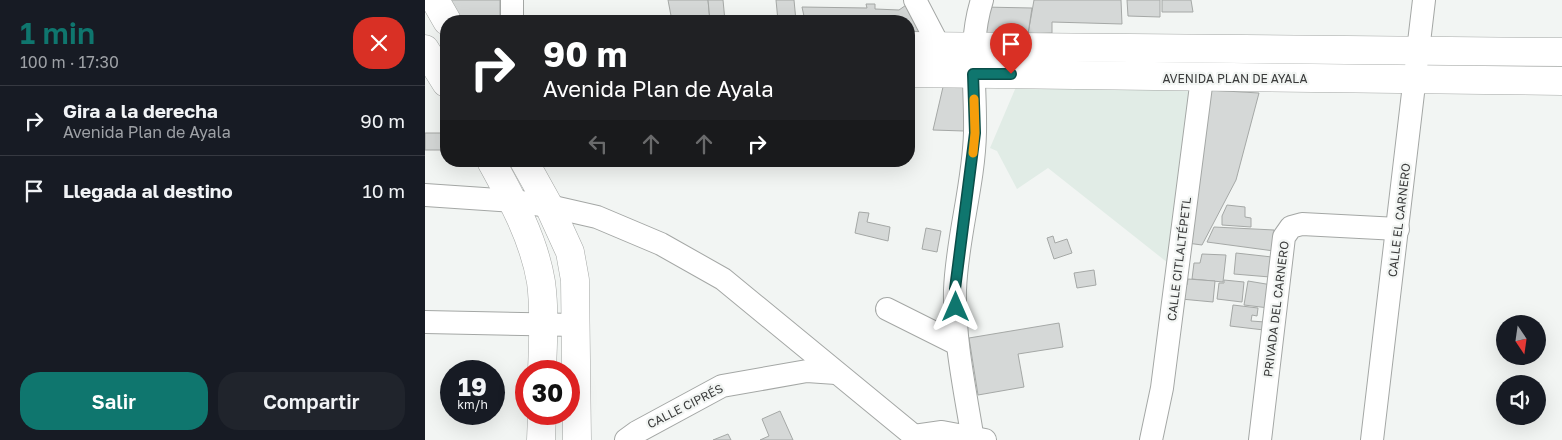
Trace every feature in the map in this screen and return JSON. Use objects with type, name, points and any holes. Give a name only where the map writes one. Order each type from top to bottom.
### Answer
[{"type":"main road","points":[[435,0],[444,15]]},
{"type":"main road","points":[[915,46],[1562,52]]},
{"type":"main road","name":"AVENIDA PLAN DE AYALA","points":[[915,74],[1562,81]]},
{"type":"main road","points":[[494,167],[513,201],[533,253],[541,283],[542,360]]},
{"type":"main road","points":[[527,167],[549,206],[570,252],[575,280],[577,325],[577,440]]},
{"type":"main road","points":[[541,440],[542,425]]},
{"type":"street","points":[[512,0],[512,15]]},
{"type":"street","points":[[915,0],[939,46],[940,74]]},
{"type":"street","points":[[425,195],[513,201],[549,206],[597,217],[661,244],[723,279],[916,438],[943,432],[977,439],[957,344],[955,289],[975,133],[972,46],[975,20],[982,0]]},
{"type":"street","name":"CALLE EL CARNERO","points":[[1372,440],[1420,51],[1424,0]]},
{"type":"street","name":"CALLE CITLALTÉPETL","points":[[1151,440],[1162,388],[1203,78]]},
{"type":"street","name":"PRIVADA DEL CARNERO","points":[[1260,440],[1284,237],[1291,227],[1302,224],[1398,229]]},
{"type":"street","points":[[887,309],[957,344]]},
{"type":"street","points":[[425,322],[577,325]]},
{"type":"street","name":"CALLE CIPRÉS","points":[[627,440],[637,432],[723,386],[807,371],[836,373]]},
{"type":"shaded area","points":[[1019,80],[1195,82],[1168,263],[1048,168],[1017,189],[997,151],[990,148]]},
{"type":"building","points":[[448,0],[500,0],[500,15],[459,15],[455,13]]},
{"type":"building","points":[[668,0],[708,0],[709,15],[671,15]]},
{"type":"building","points":[[708,0],[723,0],[724,15],[709,15]]},
{"type":"building","points":[[776,0],[794,0],[795,15],[777,15]]},
{"type":"building","points":[[1034,0],[1121,0],[1122,24],[1052,22],[1052,33],[1028,34]]},
{"type":"building","points":[[1127,0],[1160,0],[1160,17],[1128,16]]},
{"type":"building","points":[[1162,0],[1191,0],[1193,12],[1162,12]]},
{"type":"building","points":[[909,3],[913,15],[804,15],[802,7],[867,8],[866,4],[875,4],[875,9],[899,10]]},
{"type":"building","points":[[983,7],[1032,8],[1028,34],[977,35]]},
{"type":"building","points":[[915,20],[919,32],[915,32]]},
{"type":"building","points":[[968,86],[964,131],[933,130],[943,87]]},
{"type":"building","points":[[1208,90],[1259,93],[1236,180],[1202,245],[1187,243]]},
{"type":"building","points":[[425,133],[440,133],[440,150],[425,150]]},
{"type":"building","points":[[1227,205],[1245,207],[1245,217],[1251,218],[1251,227],[1222,225],[1222,216]]},
{"type":"building","points":[[859,212],[869,213],[867,222],[890,227],[888,241],[855,233]]},
{"type":"building","points":[[1214,227],[1274,230],[1274,251],[1207,242]]},
{"type":"building","points":[[926,228],[941,231],[937,252],[922,249]]},
{"type":"building","points":[[1053,236],[1055,243],[1067,239],[1072,253],[1054,259],[1047,238]]},
{"type":"building","points":[[1236,253],[1272,257],[1270,277],[1234,274]]},
{"type":"building","points":[[1202,254],[1226,255],[1223,282],[1192,279],[1194,263],[1200,263]]},
{"type":"building","points":[[1094,270],[1096,285],[1077,288],[1074,273]]},
{"type":"building","points":[[1188,279],[1215,281],[1213,302],[1181,299],[1182,285],[1187,285]]},
{"type":"building","points":[[1224,280],[1244,282],[1242,302],[1217,299],[1219,283],[1224,283]]},
{"type":"building","points":[[1248,281],[1272,285],[1269,308],[1244,305]]},
{"type":"building","points":[[1233,305],[1258,308],[1257,316],[1252,315],[1251,321],[1265,322],[1264,330],[1230,326]]},
{"type":"building","points":[[1059,323],[1063,347],[1018,354],[1024,387],[978,395],[969,338]]},
{"type":"building","points":[[780,411],[793,440],[760,440],[769,436],[762,419]]},
{"type":"building","points":[[728,434],[731,440],[713,440]]},
{"type":"slow traffic","points":[[973,153],[975,133],[974,99]]},
{"type":"route","points":[[956,307],[955,289],[975,133],[973,74],[1011,74]]}]
